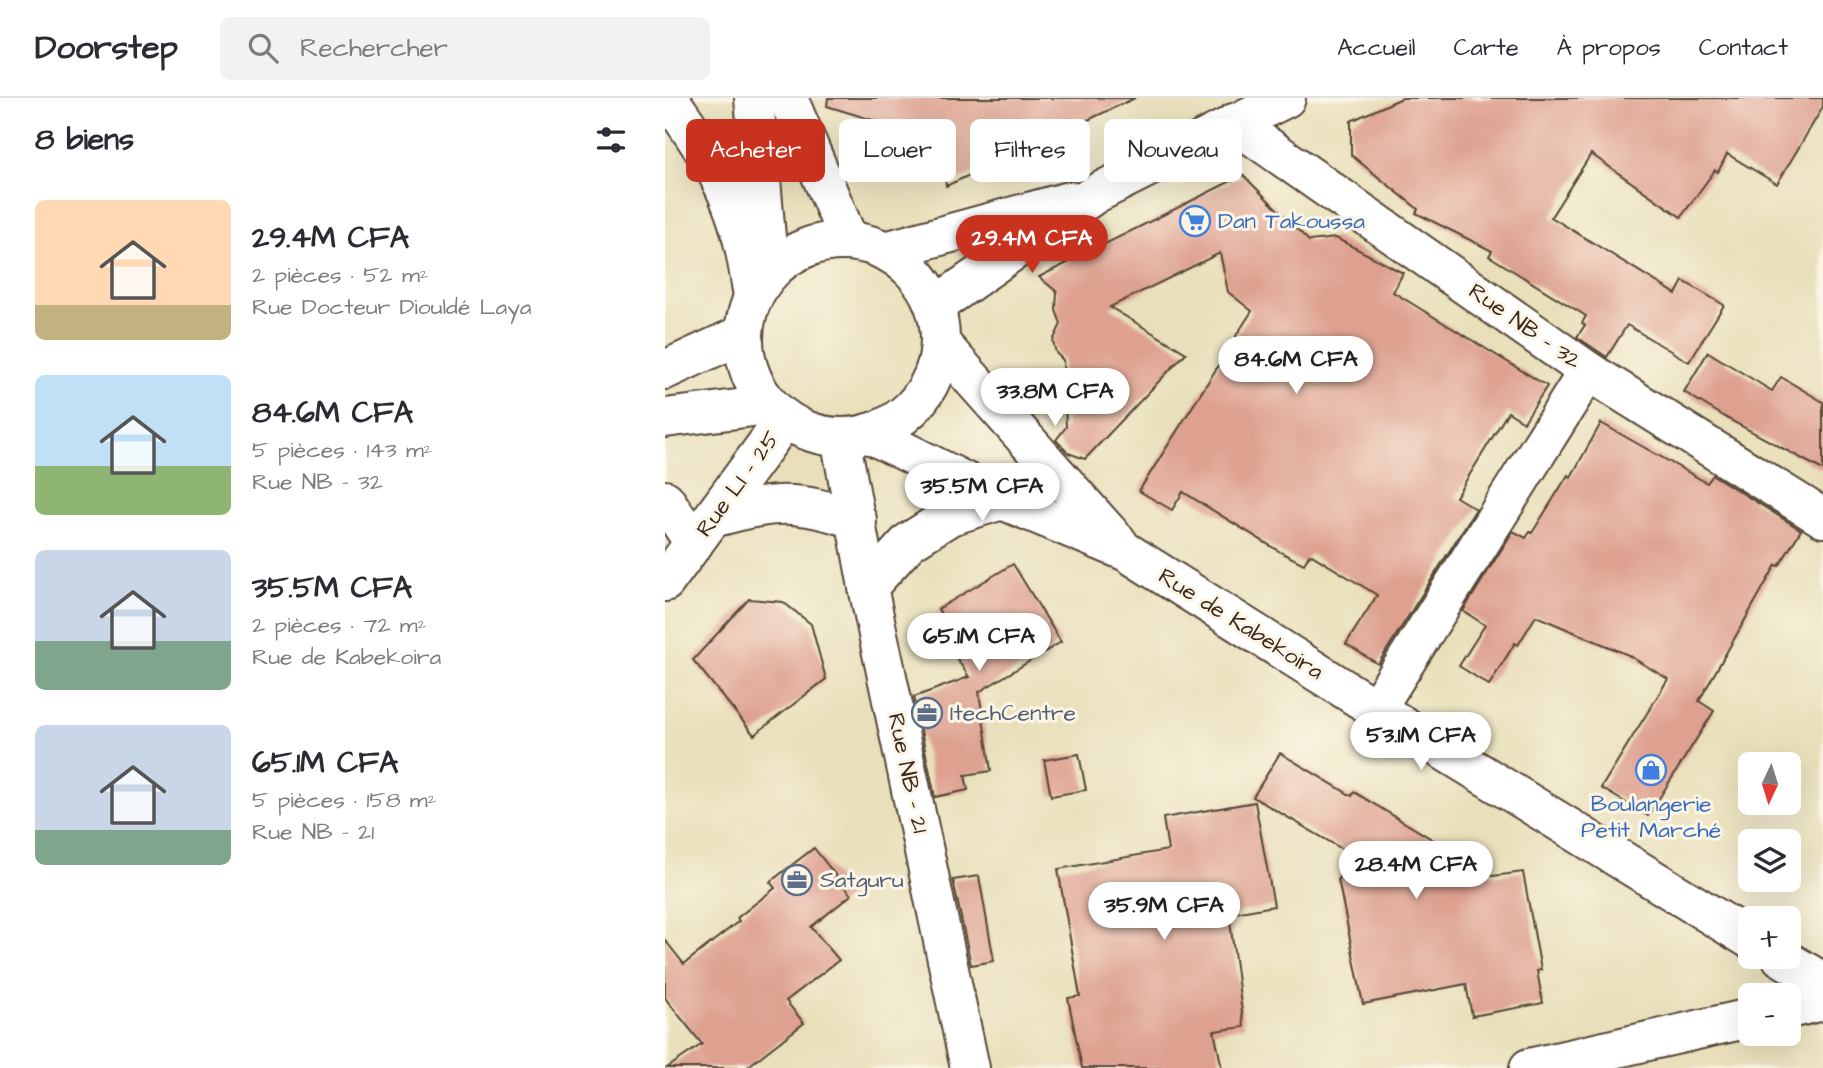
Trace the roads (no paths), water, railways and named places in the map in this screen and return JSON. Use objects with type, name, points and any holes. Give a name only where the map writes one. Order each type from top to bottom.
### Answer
[{"type":"street","points":[[669,98],[709,158],[734,209],[745,250],[761,284]]},
{"type":"street","points":[[754,98],[761,284]]},
{"type":"street","points":[[788,98],[849,241]]},
{"type":"street","points":[[1242,119],[1286,98]]},
{"type":"street","name":"Rue NB - 32","points":[[1242,129],[1588,371],[1823,518]]},
{"type":"street","points":[[935,306],[1095,194],[1118,182]]},
{"type":"street","points":[[885,251],[1095,194]]},
{"type":"street","points":[[849,241],[885,251],[907,265],[924,284],[935,306],[940,344],[936,368],[918,400],[891,424],[855,435],[812,432],[777,412],[754,383],[745,359],[743,334],[746,314],[761,284],[792,253],[820,243],[849,241]]},
{"type":"street","points":[[665,370],[743,334]]},
{"type":"street","name":"Rue de Kabekoira","points":[[940,344],[1125,551]]},
{"type":"street","points":[[1376,709],[1588,371]]},
{"type":"street","points":[[665,418],[777,412]]},
{"type":"street","name":"Rue LI - 25","points":[[665,582],[703,531],[777,412]]},
{"type":"street","name":"Rue de Kabekoira","points":[[855,435],[1125,551],[1738,932]]},
{"type":"street","name":"Rue NB - 21","points":[[855,435],[857,520],[868,587],[970,1068]]},
{"type":"street","points":[[665,499],[703,531],[758,505],[795,503],[857,520]]},
{"type":"street","points":[[868,587],[909,542],[950,516],[1002,500]]},
{"type":"street","points":[[1801,969],[1823,982]]},
{"type":"street","points":[[1801,1006],[1823,1001]]},
{"type":"street","points":[[1529,1068],[1738,1021]]},
{"type":"place","name":"Dan Takoussa","points":[[1195,221]]},
{"type":"place","name":"ItechCentre","points":[[927,713]]},
{"type":"place","name":"Boulangerie Petit Marché","points":[[1651,770]]},
{"type":"place","name":"Satguru","points":[[797,880]]}]
